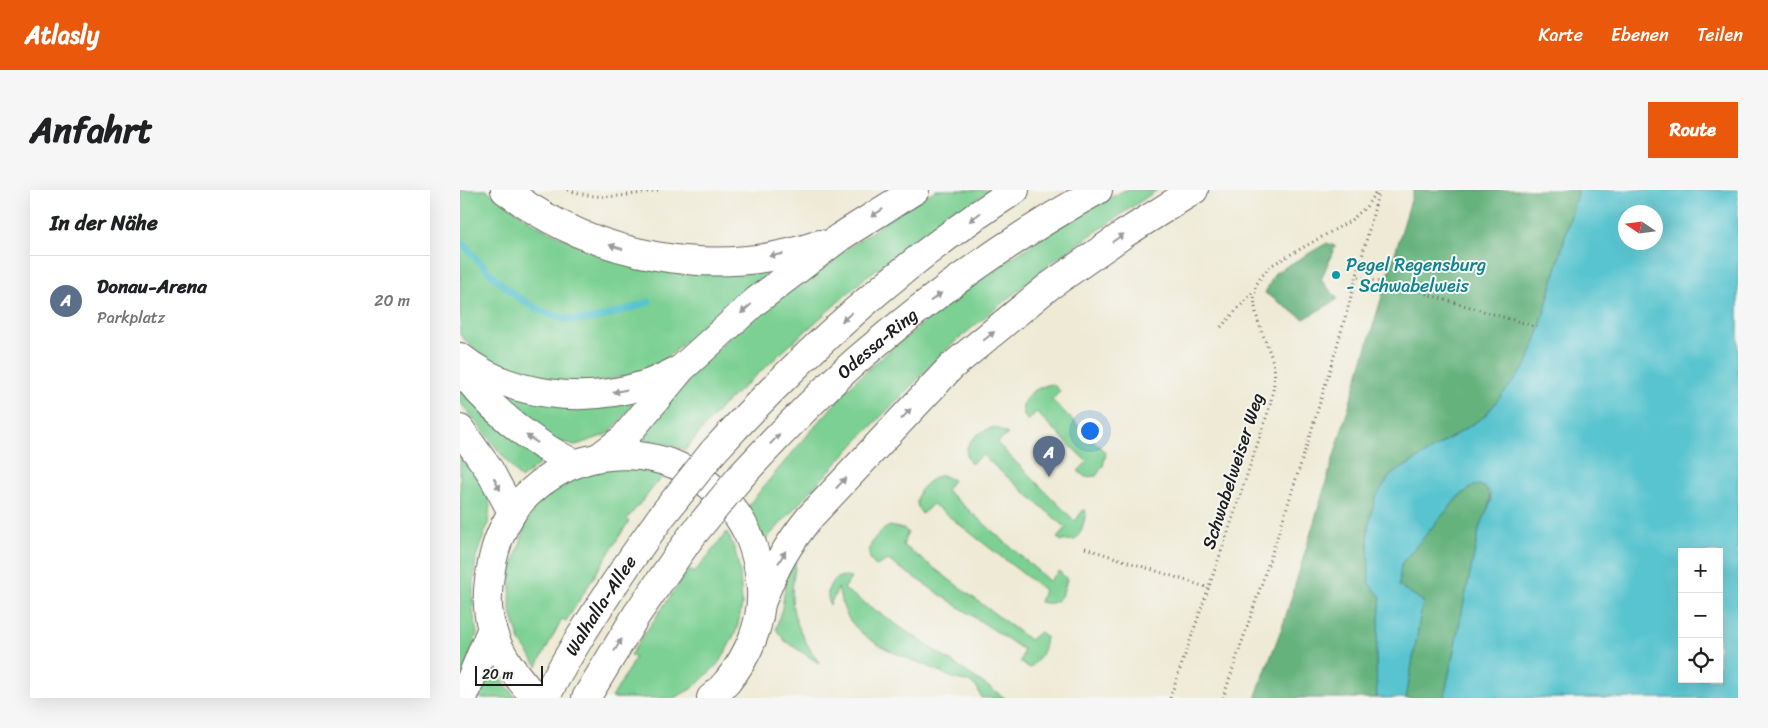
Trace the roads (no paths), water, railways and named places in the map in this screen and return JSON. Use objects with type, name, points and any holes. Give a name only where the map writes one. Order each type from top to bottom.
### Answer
[{"type":"main road","points":[[505,190],[545,217],[572,231],[631,252],[662,258],[703,261],[753,259],[792,252],[840,237]]},
{"type":"main road","points":[[538,698],[533,695],[508,665],[492,628],[487,588],[488,580],[494,549],[512,512],[530,492],[551,476],[587,460],[623,439],[682,368],[756,301],[840,237],[915,190]]},
{"type":"main road","name":"Walhalla-Allee","points":[[545,698],[560,669],[614,584],[661,516],[713,452],[760,400],[843,321],[891,280],[984,210],[1015,190]]},
{"type":"main road","name":"Odessa-Ring","points":[[690,538],[742,475],[796,417],[856,361],[904,321],[997,252],[1098,190]]},
{"type":"main road","points":[[711,698],[740,666],[757,628],[762,601],[772,572],[793,537],[951,367],[1048,287],[1124,234],[1194,190]]},
{"type":"main road","points":[[460,357],[472,366],[510,384],[544,393],[583,396],[613,393],[646,385],[682,368]]},
{"type":"main road","points":[[460,369],[512,424],[547,449],[587,460],[635,455],[670,462],[702,478],[728,502],[748,531],[759,565],[762,601]]},
{"type":"main road","points":[[460,429],[490,471],[512,512]]},
{"type":"main road","name":"Walhalla-Allee","points":[[590,692],[637,614],[690,538]]},
{"type":"main road","points":[[463,698],[492,628]]},
{"type":"water","points":[[1578,190],[1738,190],[1738,698],[1444,698],[1480,526],[1491,501],[1490,493],[1486,488],[1479,485],[1473,486],[1458,497],[1401,564],[1399,586],[1423,601],[1406,698],[1377,698],[1376,656],[1381,597],[1369,583],[1368,529],[1375,498],[1390,476],[1484,417],[1526,366],[1540,328]]},
{"type":"waterway","points":[[460,240],[483,266],[510,291],[541,311],[557,317],[575,320],[593,319],[649,302]]},
{"type":"place","name":"Pegel Regensburg - Schwabelweis","points":[[1336,275]]},
{"type":"place","name":"Donau-Arena","points":[[1049,477]]}]
